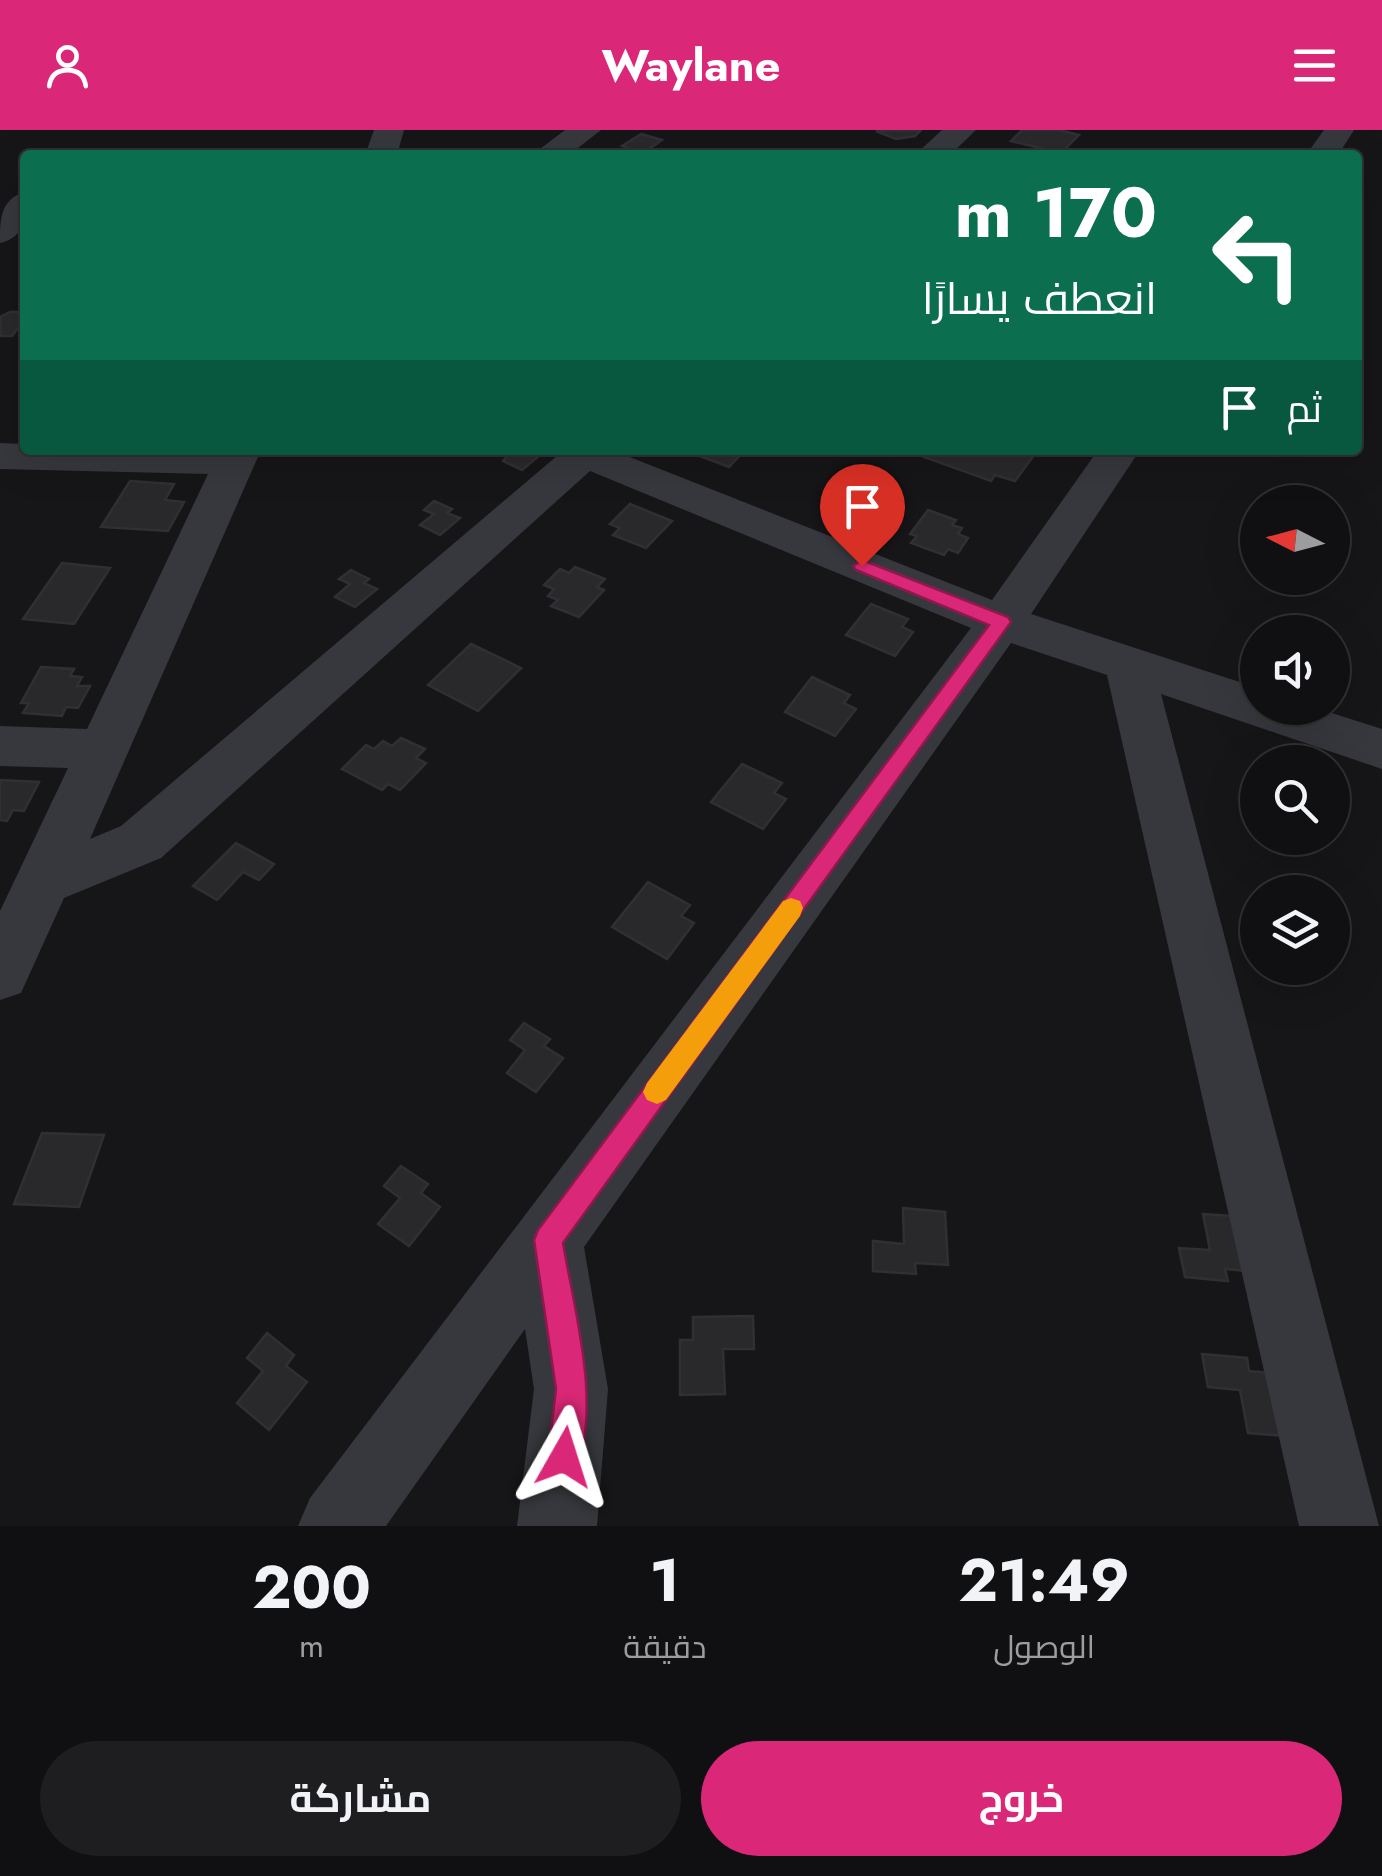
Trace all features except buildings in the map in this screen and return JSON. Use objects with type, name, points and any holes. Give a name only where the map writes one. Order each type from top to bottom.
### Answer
[{"type":"street","points":[[556,150],[586,130]]},
{"type":"street","points":[[938,150],[960,130]]},
{"type":"street","points":[[0,233],[20,208]]},
{"type":"street","points":[[42,882],[142,842],[578,455]]},
{"type":"street","points":[[593,455],[1001,622],[1382,749]]},
{"type":"street","points":[[338,1526],[1001,622],[1116,455]]},
{"type":"street","points":[[0,456],[238,456],[0,974]]},
{"type":"street","points":[[1129,665],[1339,1526]]},
{"type":"street","points":[[0,746],[103,749]]},
{"type":"street","points":[[548,1240],[571,1389],[557,1526]]},
{"type":"slow traffic","points":[[657,1092],[791,908]]},
{"type":"route","points":[[564,1457],[571,1389],[548,1240],[1001,622],[862,566]]}]
